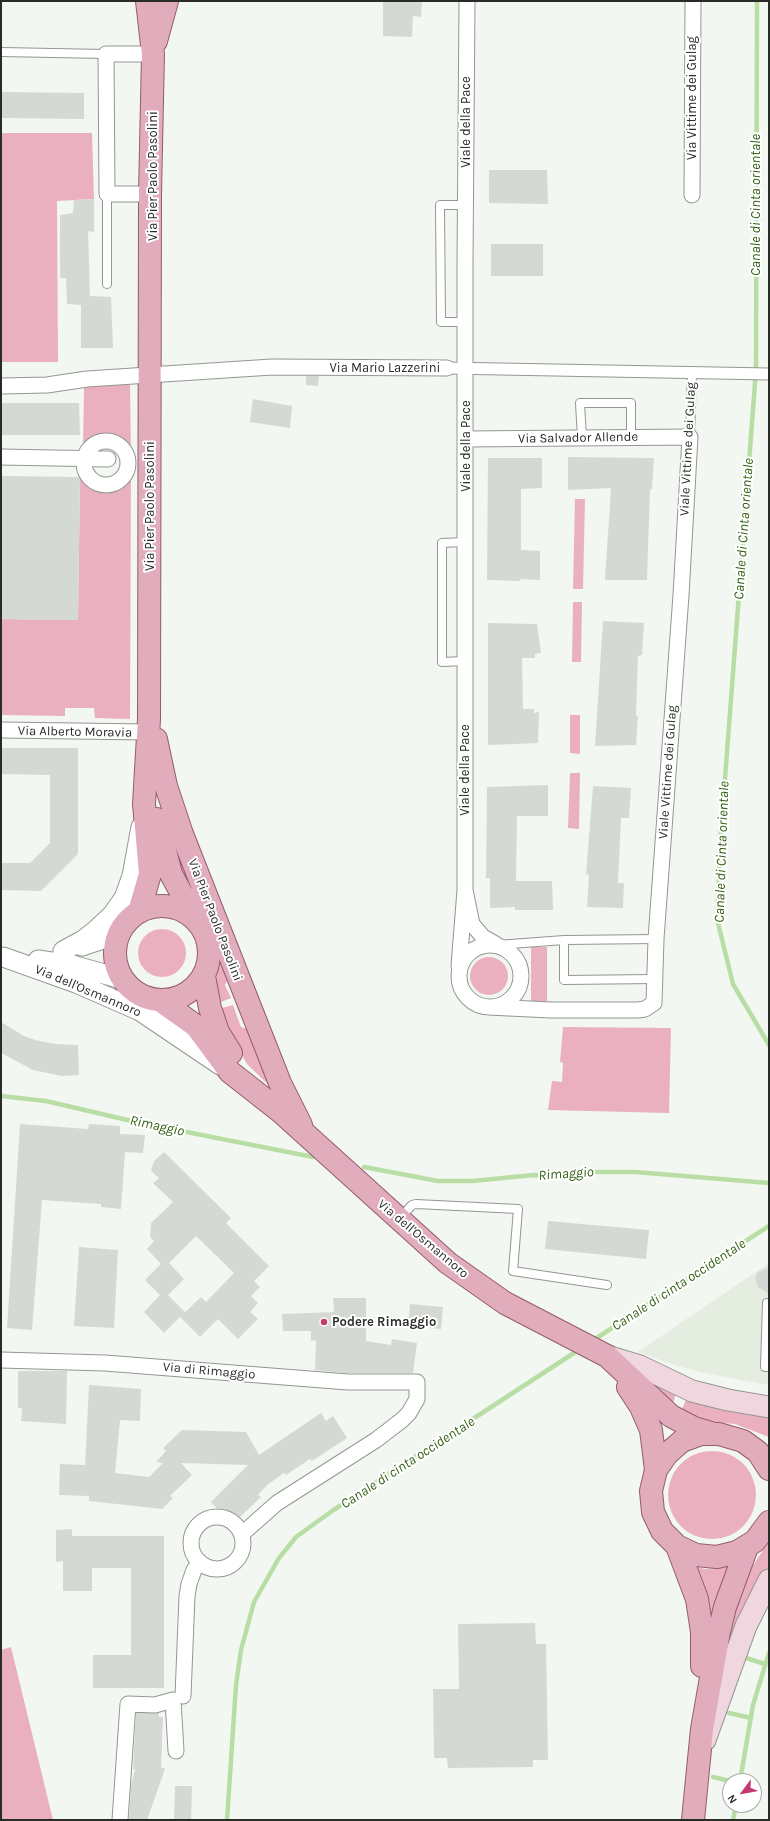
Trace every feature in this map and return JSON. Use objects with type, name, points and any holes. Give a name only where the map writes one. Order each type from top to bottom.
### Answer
[{"type":"main road","name":"Via Pier Paolo Pasolini","points":[[147,1],[153,57],[154,222],[150,316]]},
{"type":"main road","name":"Via Pier Paolo Pasolini","points":[[139,912],[150,874],[144,804],[149,696],[151,374],[150,194],[153,57],[167,1]]},
{"type":"main road","name":"Via Pier Paolo Pasolini","points":[[149,696],[158,756],[182,834],[280,1083],[314,1142]]},
{"type":"main road","name":"Via Pier Paolo Pasolini","points":[[148,726],[154,805],[158,828],[171,874],[197,921]]},
{"type":"main road","name":"Via dell'Osmannoro","points":[[154,906],[170,906],[184,912],[197,921],[204,930],[209,947],[208,965],[204,976],[190,992],[172,1000],[161,1001],[149,999],[139,995],[129,988],[122,979],[115,962],[115,953],[118,936],[122,928],[130,919],[139,912],[154,906]]},
{"type":"main road","name":"Via dell'Osmannoro","points":[[204,976],[210,1008],[218,1032],[239,1066],[281,1112]]},
{"type":"main road","name":"Via dell'Osmannoro","points":[[161,1001],[196,1026],[230,1072],[281,1112],[448,1263],[476,1283],[532,1318],[604,1354],[671,1416],[694,1428],[711,1433],[731,1436],[759,1447],[758,1452],[769,1469]]},
{"type":"main road","name":"Via dell'Osmannoro","points":[[604,1354],[641,1407],[651,1430],[656,1470],[651,1491],[653,1512],[662,1531],[677,1546],[686,1551],[706,1557],[728,1556],[747,1548],[763,1533],[769,1522]]},
{"type":"main road","points":[[604,1354],[640,1366],[692,1391],[728,1400],[769,1407]]},
{"type":"main road","name":"Via dell'Osmannoro","points":[[656,1470],[667,1454],[678,1444],[692,1437],[711,1433]]},
{"type":"main road","points":[[677,1546],[694,1586],[702,1632],[702,1729],[693,1820]]},
{"type":"main road","points":[[702,1729],[719,1632],[725,1607],[747,1548]]},
{"type":"main road","points":[[700,1754],[746,1626],[769,1580]]},
{"type":"street","name":"Viale della Pace","points":[[459,974],[465,890],[465,322],[467,1]]},
{"type":"street","name":"Via Vittime dei Gulag","points":[[692,195],[693,1]]},
{"type":"street","points":[[107,194],[106,54],[153,57]]},
{"type":"street","name":"Via Pier Paolo Pasolini","points":[[107,194],[150,194]]},
{"type":"street","name":"Via Mario Lazzerini","points":[[1,386],[47,385],[87,379],[151,374],[272,368],[465,368],[769,374]]},
{"type":"street","name":"Via Salvador Allende","points":[[466,439],[631,437],[689,444]]},
{"type":"street","name":"Viale Vittime dei Gulag","points":[[488,1007],[552,1010],[645,1009],[654,1003],[656,939],[679,626],[689,444]]},
{"type":"street","points":[[1,457],[108,459]]},
{"type":"street","name":"Via Alberto Moravia","points":[[1,730],[148,726]]},
{"type":"street","name":"Via Pier Paolo Pasolini","points":[[63,951],[83,940],[96,930],[112,914],[124,898],[134,869],[144,804]]},
{"type":"street","name":"Viale della Pace","points":[[465,890],[472,924],[483,937],[497,945]]},
{"type":"street","name":"Via dell'Osmannoro","points":[[31,959],[94,944],[109,937],[122,928]]},
{"type":"street","points":[[489,944],[497,945],[509,951],[516,958],[520,968],[521,982],[517,992],[511,1000],[502,1005],[488,1007],[475,1003],[464,994],[459,981],[459,974],[463,959],[474,948],[489,944]]},
{"type":"street","name":"Via dell'Osmannoro","points":[[2,957],[31,959],[72,965],[122,979]]},
{"type":"street","name":"Via dell'Osmannoro","points":[[2,957],[76,983],[140,1011],[205,1053],[230,1072]]},
{"type":"street","name":"Via di Rimaggio","points":[[1,1360],[105,1363],[348,1382],[417,1382],[417,1399],[409,1413],[402,1420],[376,1440],[277,1503],[242,1534]]},
{"type":"street","points":[[215,1517],[232,1521],[242,1534],[244,1543],[242,1552],[238,1559],[232,1565],[215,1569],[200,1562],[194,1555],[192,1538],[195,1530],[207,1519],[215,1517]]},
{"type":"street","points":[[183,1696],[187,1596],[194,1570],[200,1562]]},
{"type":"street","points":[[120,1820],[128,1704],[155,1705],[173,1700],[176,1751]]},
{"type":"lane","points":[[1,52],[106,54]]},
{"type":"lane","points":[[107,194],[107,284]]},
{"type":"lane","points":[[465,322],[441,322],[440,205],[466,205]]},
{"type":"lane","name":"Viale Vittime dei Gulag","points":[[689,444],[692,373]]},
{"type":"lane","points":[[582,438],[580,403],[630,403],[631,437]]},
{"type":"lane","points":[[465,542],[442,543],[442,662],[465,662]]},
{"type":"lane","points":[[497,945],[564,940],[656,939]]},
{"type":"lane","points":[[564,940],[564,980],[655,979]]},
{"type":"lane","points":[[399,1220],[412,1205],[416,1204],[518,1209],[513,1270],[607,1285]]},
{"type":"lane","points":[[766,1304],[765,1367],[769,1367]]},
{"type":"shaded area","points":[[1,133],[92,133],[94,199],[57,201],[58,362],[1,362]]},
{"type":"shaded area","points":[[130,383],[131,454],[125,455],[121,447],[112,441],[105,440],[97,444],[92,449],[83,449],[84,386]]},
{"type":"shaded area","points":[[82,466],[92,480],[99,485],[119,483],[124,475],[131,475],[130,719],[95,718],[94,708],[65,708],[65,716],[1,715],[1,619],[78,620],[80,477]]},
{"type":"shaded area","points":[[575,499],[585,499],[583,589],[573,589]]},
{"type":"shaded area","points":[[573,602],[582,602],[581,662],[572,662]]},
{"type":"shaded area","points":[[570,715],[580,715],[580,754],[570,753]]},
{"type":"shaded area","points":[[570,773],[580,773],[579,829],[568,828]]},
{"type":"shaded area","points":[[167,812],[231,973],[225,985],[231,998],[221,1002],[217,987],[215,937],[181,879]]},
{"type":"shaded area","points":[[162,929],[171,931],[179,936],[184,944],[186,953],[184,962],[179,970],[171,975],[162,977],[153,975],[145,970],[140,962],[138,953],[140,944],[145,936],[153,931]]},
{"type":"shaded area","points":[[531,947],[547,947],[547,1003],[531,1003]]},
{"type":"shaded area","points":[[485,957],[493,957],[503,962],[507,969],[507,983],[503,990],[493,995],[485,995],[475,990],[473,987],[470,980],[470,972],[475,962],[478,960]]},
{"type":"shaded area","points":[[233,1005],[241,1027],[254,1031],[277,1093],[247,1064],[228,1031],[222,1008]]},
{"type":"shaded area","points":[[563,1027],[671,1028],[669,1113],[548,1110],[552,1081],[562,1082],[563,1063],[560,1062]]},
{"type":"shaded area","points":[[769,1263],[769,1385],[709,1374],[674,1365],[638,1352]]},
{"type":"shaded area","points":[[648,1380],[676,1394],[672,1407]]},
{"type":"shaded area","points":[[687,1397],[769,1410],[769,1437],[735,1424],[701,1421],[680,1414]]},
{"type":"shaded area","points":[[712,1451],[729,1455],[743,1464],[752,1478],[756,1495],[752,1512],[743,1526],[729,1535],[712,1539],[695,1535],[681,1526],[672,1512],[668,1495],[672,1478],[681,1464],[695,1455]]},
{"type":"shaded area","points":[[769,1541],[769,1569],[726,1649],[741,1584]]},
{"type":"shaded area","points":[[730,1566],[711,1624],[694,1567],[706,1569]]},
{"type":"shaded area","points":[[11,1647],[53,1820],[1,1820],[1,1650]]},
{"type":"building","points":[[383,1],[422,1],[421,17],[413,16],[412,37],[383,36]]},
{"type":"building","points":[[1,92],[84,93],[84,119],[1,118]]},
{"type":"building","points":[[489,170],[547,170],[548,204],[489,203]]},
{"type":"building","points":[[94,199],[94,232],[88,231],[90,296],[111,297],[113,348],[81,348],[81,305],[67,304],[66,278],[60,278],[60,215],[73,213],[74,200]]},
{"type":"building","points":[[491,244],[543,244],[543,276],[491,276]]},
{"type":"building","points":[[306,376],[319,376],[318,386],[306,385]]},
{"type":"building","points":[[253,399],[292,406],[290,428],[250,422]]},
{"type":"building","points":[[1,403],[79,403],[80,435],[1,435]]},
{"type":"building","points":[[568,457],[654,458],[652,489],[650,489],[647,580],[605,580],[611,488],[568,490]]},
{"type":"building","points":[[488,458],[542,458],[542,488],[521,489],[521,550],[540,551],[540,580],[487,580]]},
{"type":"building","points":[[1,476],[80,477],[78,620],[1,619]]},
{"type":"building","points":[[603,621],[644,623],[642,655],[638,656],[636,716],[638,716],[636,745],[595,746]]},
{"type":"building","points":[[488,623],[537,624],[541,653],[535,654],[535,658],[522,658],[523,709],[534,709],[534,713],[539,712],[538,743],[488,745]]},
{"type":"building","points":[[1,748],[78,748],[78,854],[41,891],[1,890],[1,863],[30,863],[50,843],[50,775],[1,774]]},
{"type":"building","points":[[548,785],[548,816],[517,816],[516,881],[552,881],[553,910],[515,910],[515,907],[490,908],[490,878],[486,878],[487,787]]},
{"type":"building","points":[[593,786],[631,788],[629,818],[621,818],[618,883],[624,883],[623,908],[587,907],[589,875],[586,874]]},
{"type":"building","points":[[1,1022],[24,1036],[35,1040],[55,1044],[78,1045],[79,1075],[62,1076],[33,1070],[1,1053]]},
{"type":"building","points":[[20,1124],[88,1129],[89,1124],[120,1126],[120,1134],[145,1135],[143,1153],[125,1152],[121,1209],[101,1207],[101,1204],[42,1200],[32,1330],[7,1328]]},
{"type":"building","points":[[164,1152],[231,1218],[226,1223],[269,1266],[254,1281],[260,1287],[251,1296],[258,1303],[250,1312],[258,1319],[238,1339],[218,1319],[200,1337],[180,1317],[164,1333],[144,1312],[160,1295],[145,1280],[161,1264],[147,1249],[154,1241],[150,1237],[151,1223],[173,1202],[153,1183],[159,1178],[151,1171],[154,1161]],"holes":[[[196,1236],[234,1273],[206,1302],[201,1297],[180,1317],[185,1312],[168,1295],[184,1279],[169,1263]]]},
{"type":"building","points":[[548,1221],[649,1230],[646,1259],[545,1249]]},
{"type":"building","points":[[79,1247],[118,1250],[114,1328],[74,1326]]},
{"type":"building","points":[[769,1267],[769,1294],[758,1287],[755,1278],[758,1272]]},
{"type":"building","name":"Podere Rimaggio","points":[[333,1298],[366,1298],[366,1341],[391,1345],[392,1339],[417,1343],[413,1373],[345,1373],[315,1370],[316,1340],[311,1341],[311,1331],[283,1331],[282,1314],[334,1312]]},
{"type":"building","points":[[410,1304],[443,1307],[441,1329],[408,1326]]},
{"type":"building","points":[[18,1371],[67,1371],[66,1424],[21,1421],[22,1408],[18,1408]]},
{"type":"building","points":[[89,1385],[141,1389],[140,1421],[120,1420],[115,1473],[149,1477],[163,1463],[156,1462],[166,1451],[163,1448],[182,1430],[246,1432],[259,1455],[321,1413],[326,1421],[333,1416],[347,1438],[312,1461],[310,1459],[286,1475],[284,1473],[267,1485],[258,1495],[261,1497],[238,1519],[231,1512],[225,1517],[211,1502],[248,1465],[181,1463],[192,1475],[170,1496],[173,1498],[162,1509],[89,1501],[89,1496],[59,1495],[60,1464],[85,1465]]},
{"type":"building","points":[[72,1529],[72,1536],[164,1536],[164,1688],[93,1688],[93,1655],[131,1655],[131,1568],[92,1568],[92,1591],[63,1591],[63,1561],[56,1562],[56,1530]]},
{"type":"building","points":[[535,1623],[536,1644],[546,1644],[548,1760],[533,1760],[533,1767],[448,1768],[447,1758],[434,1758],[433,1689],[459,1689],[458,1624]]},
{"type":"building","points":[[136,1713],[159,1713],[159,1717],[163,1717],[161,1767],[165,1769],[147,1820],[129,1820],[131,1786],[135,1769],[133,1769]]},
{"type":"building","points":[[175,1786],[192,1786],[191,1820],[174,1820]]},
{"type":"waterway","name":"Canale di Cinta orientale","points":[[757,1],[756,370],[721,831],[717,919],[733,984],[769,1045]]},
{"type":"waterway","name":"Rimaggio","points":[[1,1096],[46,1101],[136,1122],[313,1157]]},
{"type":"waterway","name":"Rimaggio","points":[[364,1167],[438,1181],[472,1181],[534,1175],[555,1176],[592,1172],[635,1172],[769,1183]]},
{"type":"waterway","name":"Canale di cinta occidentale","points":[[592,1341],[769,1226]]},
{"type":"waterway","name":"Canale di cinta occidentale","points":[[227,1820],[236,1685],[241,1650],[254,1602],[279,1558],[296,1537],[332,1511],[580,1349]]},
{"type":"waterway","points":[[741,1773],[753,1705],[769,1653]]},
{"type":"waterway","points":[[743,1657],[765,1664]]},
{"type":"waterway","points":[[729,1713],[751,1718]]},
{"type":"waterway","points":[[713,1777],[722,1779]]},
{"type":"waterway","points":[[733,1820],[734,1813]]},
{"type":"place","name":"Podere Rimaggio","points":[[324,1322]]}]
